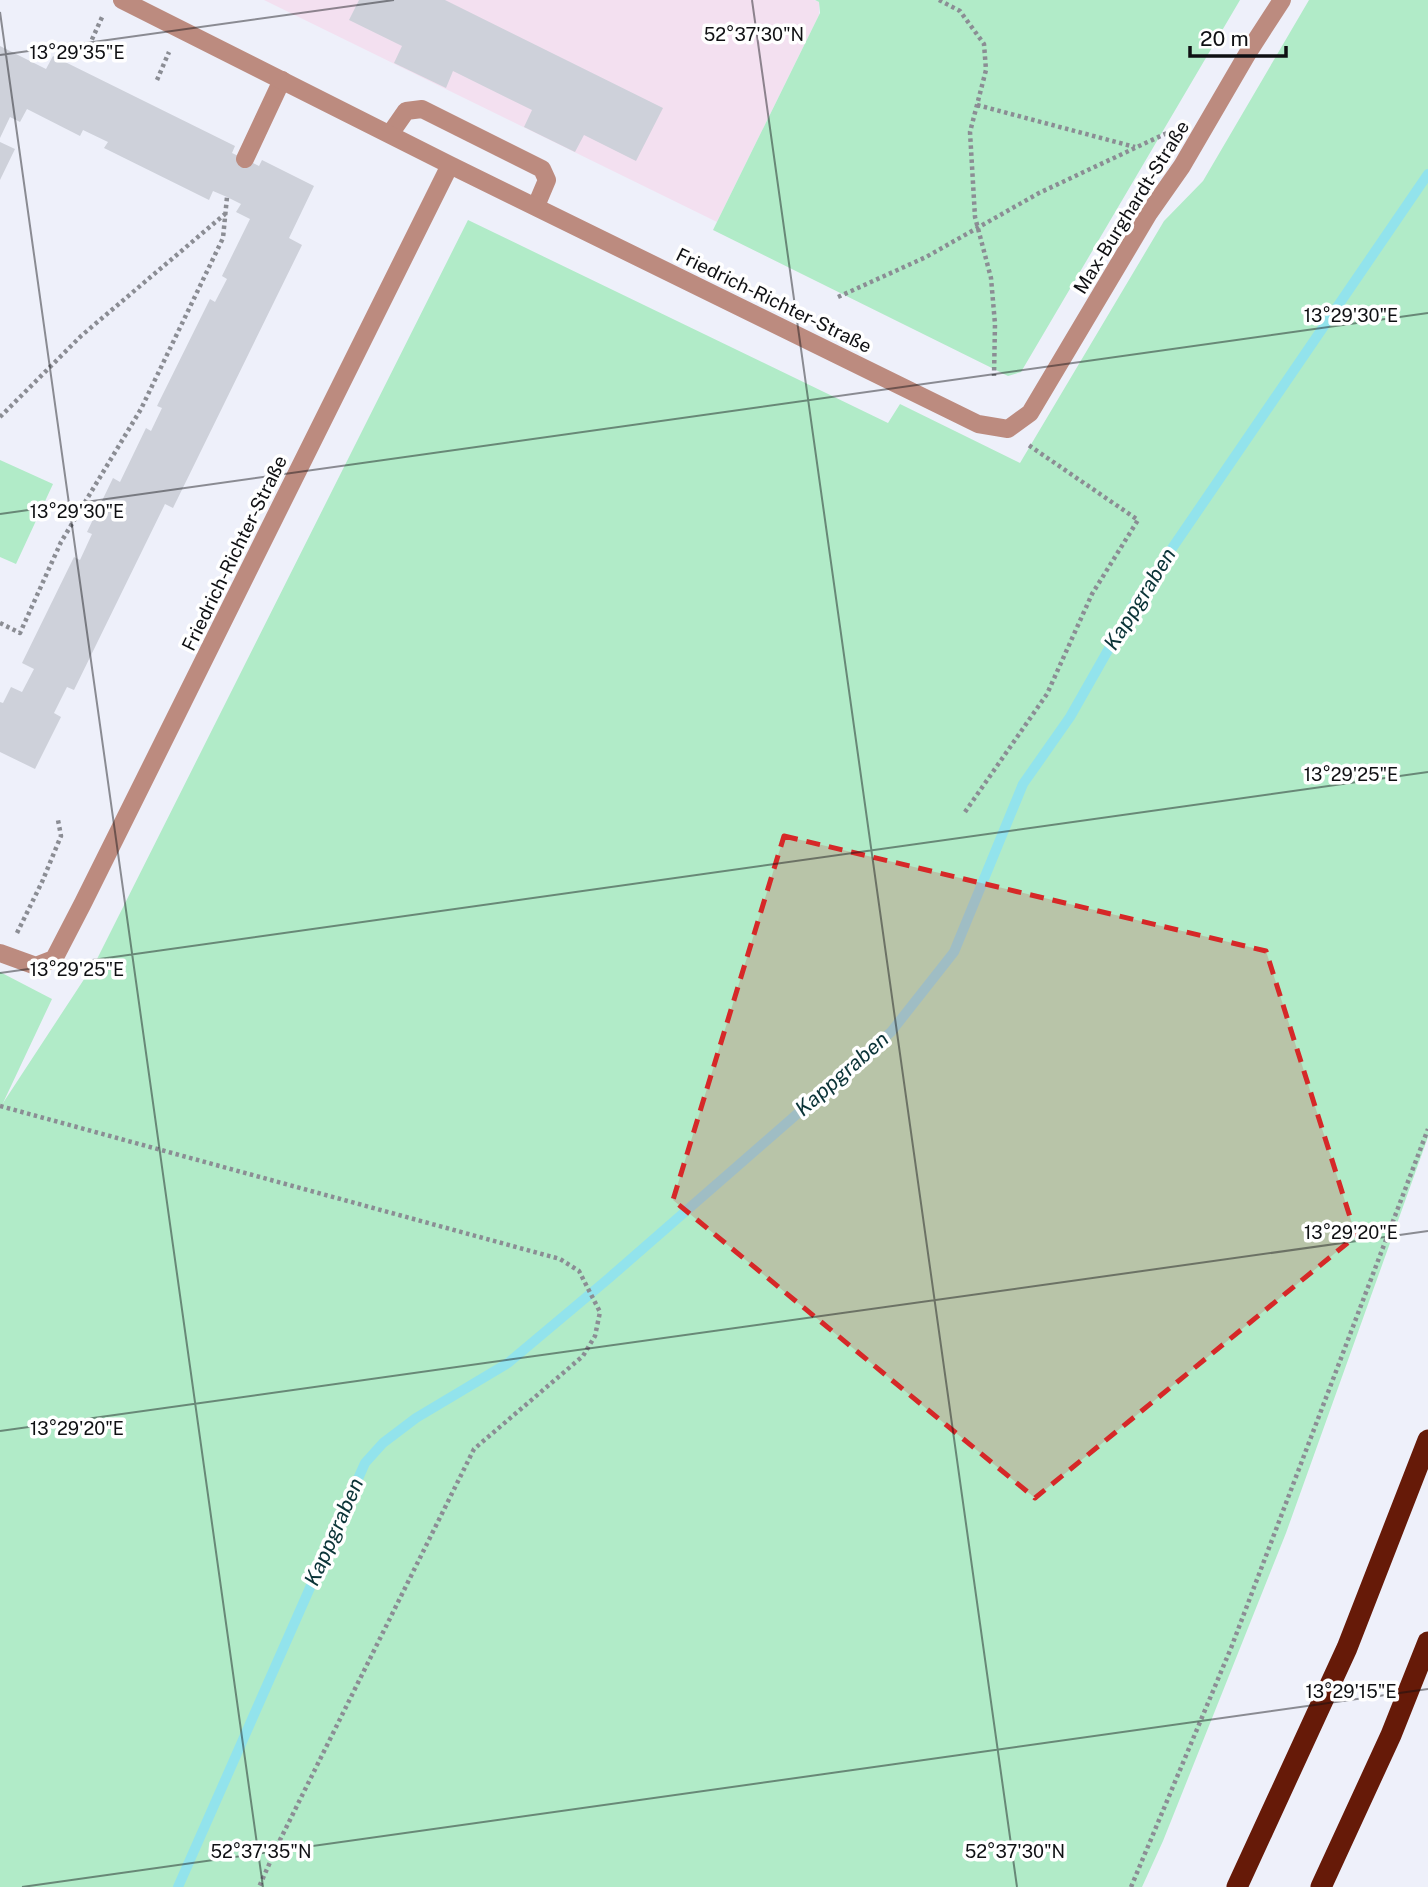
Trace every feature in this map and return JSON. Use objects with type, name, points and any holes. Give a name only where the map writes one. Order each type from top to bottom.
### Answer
[{"type":"highway","points":[[1237,1887],[1347,1648],[1428,1440]]},
{"type":"highway","points":[[1321,1887],[1391,1735],[1428,1642]]},
{"type":"street","name":"Friedrich-Richter-Straße","points":[[122,0],[450,165],[978,424],[1008,429]]},
{"type":"street","name":"Max-Burghardt-Straße","points":[[1008,429],[1030,413],[1149,213],[1182,166],[1282,0]]},
{"type":"street","points":[[245,159],[282,80]]},
{"type":"street","points":[[390,134],[406,111],[422,108],[542,169],[547,180],[536,206]]},
{"type":"street","name":"Friedrich-Richter-Straße","points":[[3,955],[36,966],[54,959],[450,165]]},
{"type":"path","points":[[939,0],[960,11],[984,44],[986,71],[970,132],[975,217],[991,278],[995,324],[994,376]]},
{"type":"path","points":[[89,46],[105,12]]},
{"type":"path","points":[[977,105],[1136,147]]},
{"type":"path","points":[[838,297],[926,257],[1039,193],[1167,132]]},
{"type":"path","points":[[0,623],[20,633],[61,542],[141,409],[223,238],[227,197]]},
{"type":"path","points":[[0,417],[81,336],[225,214]]},
{"type":"path","points":[[965,812],[1047,694],[1092,594],[1138,520],[1008,429]]},
{"type":"path","points":[[3,955],[42,881],[61,836],[58,820]]},
{"type":"path","points":[[0,1106],[560,1259],[579,1271],[600,1312],[595,1336],[583,1356],[474,1448],[259,1887]]},
{"type":"path","points":[[1131,1887],[1231,1648],[1428,1129]]},
{"type":"highlighted area","points":[[784,836],[1266,951],[1356,1236],[1035,1498],[673,1200]]},
{"type":"shaded area","points":[[264,0],[814,0],[819,2],[819,15],[717,222]]},
{"type":"green space","points":[[815,0],[1240,0],[1021,372],[1008,376],[713,230],[820,13],[819,2]]},
{"type":"green space","points":[[1309,0],[1428,0],[1428,1137],[1286,1533],[1163,1841],[1142,1887],[0,1887],[0,972],[52,999],[3,1103],[96,961],[468,220],[888,423],[900,404],[1020,463],[1164,221],[1203,181]]},
{"type":"green space","points":[[0,460],[53,484],[16,564],[0,557]]},
{"type":"building","points":[[359,0],[445,0],[663,108],[636,161],[584,135],[575,152],[524,127],[532,110],[453,71],[446,88],[394,63],[402,46],[349,20]]},
{"type":"building","points":[[0,46],[46,69],[53,56],[235,146],[232,153],[259,166],[262,160],[314,186],[289,238],[302,245],[173,508],[165,504],[74,690],[67,687],[54,713],[61,717],[35,769],[0,752],[0,702],[3,703],[11,687],[22,692],[34,669],[22,663],[74,557],[80,560],[92,534],[87,532],[113,478],[120,482],[146,428],[151,431],[162,408],[157,406],[210,299],[215,302],[227,279],[222,276],[250,219],[236,212],[241,204],[227,197],[213,191],[209,200],[104,148],[108,142],[83,130],[80,136],[27,109],[20,122],[10,117],[0,138]]},
{"type":"building","points":[[0,142],[15,149],[0,180]]},
{"type":"waterway","name":"Kappgraben","points":[[178,1887],[365,1463],[383,1443],[416,1418],[508,1363],[891,1032],[954,952],[1023,784],[1070,717],[1136,601],[1428,174]]}]
